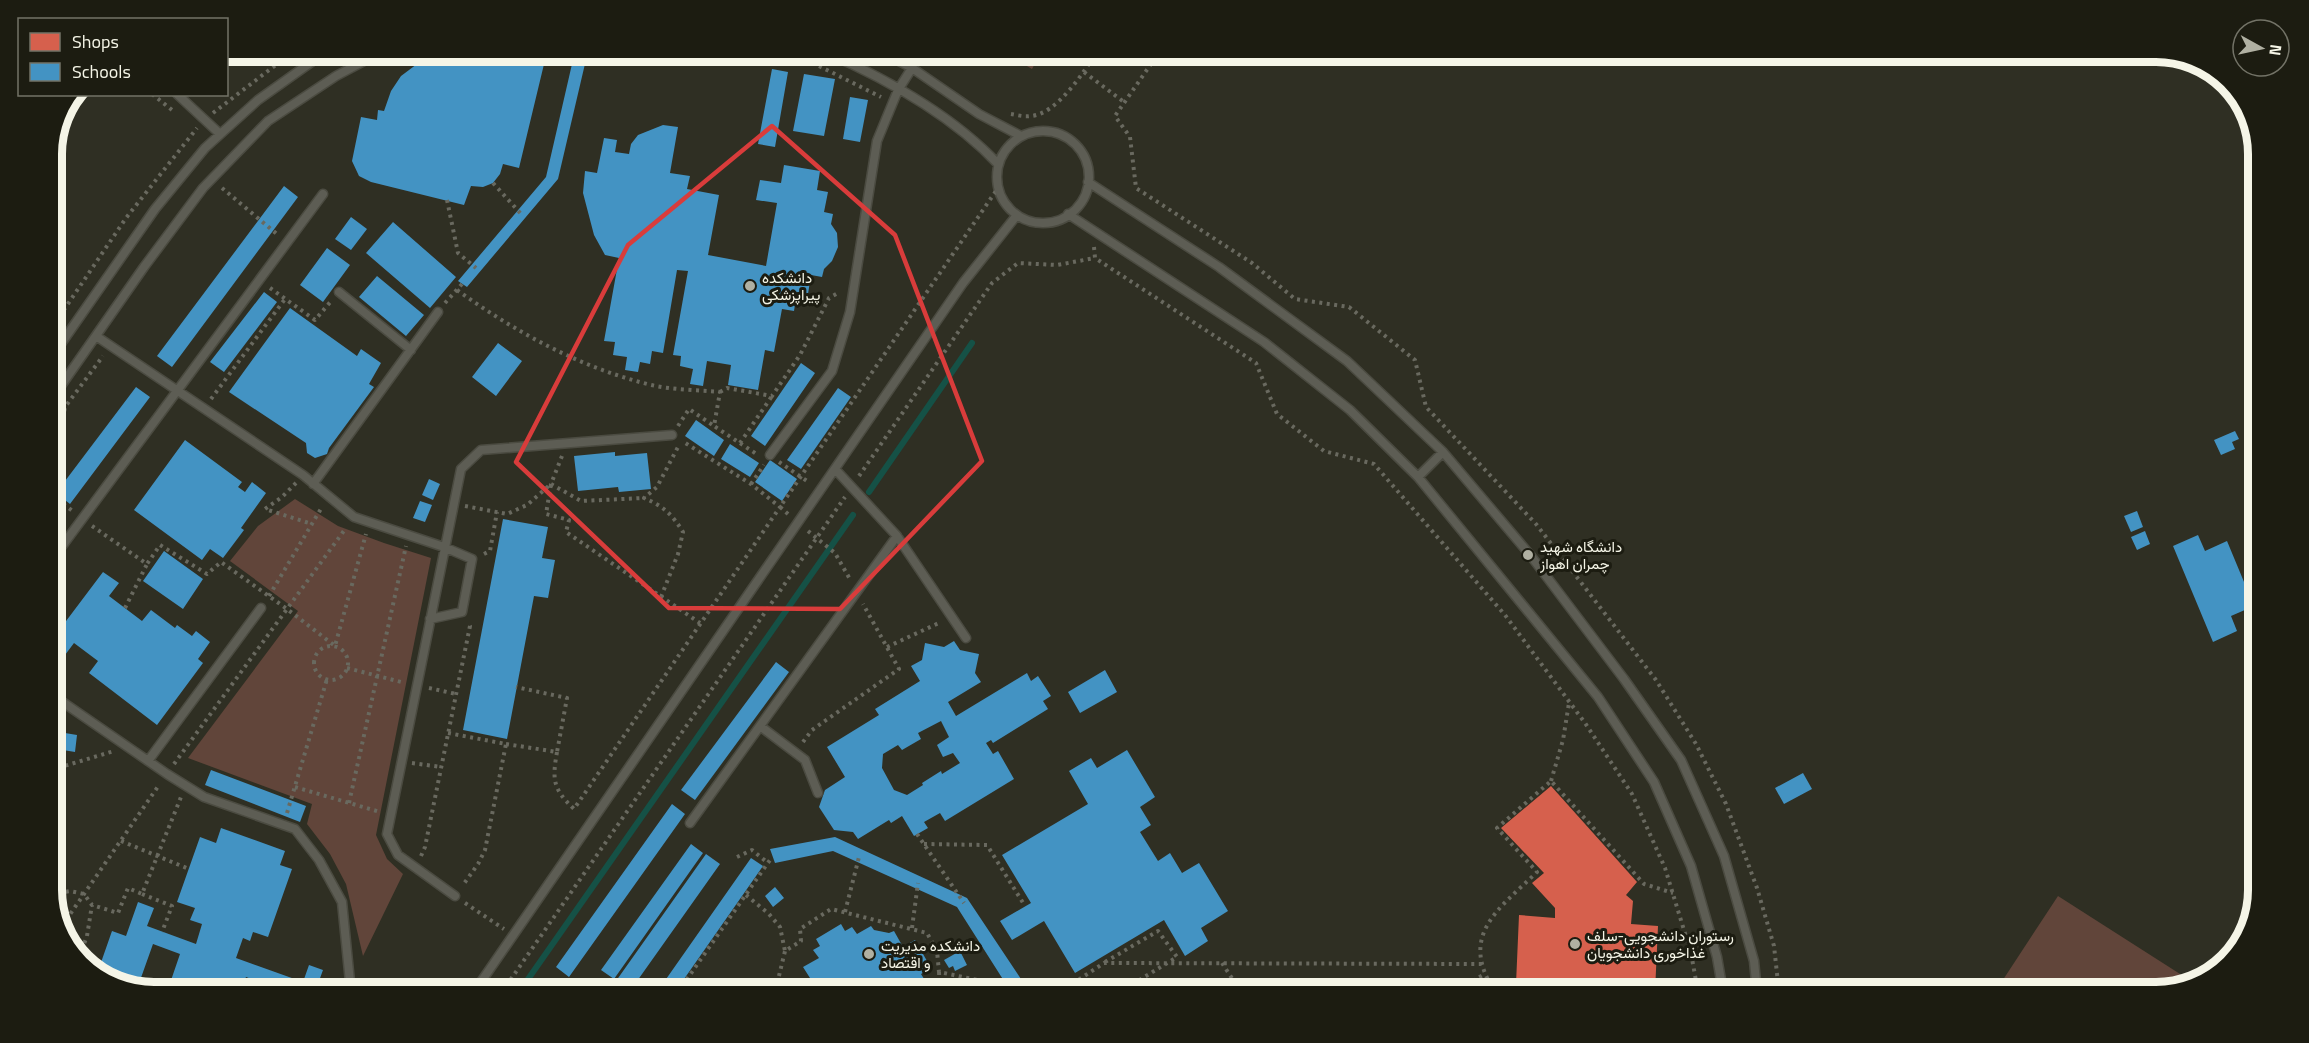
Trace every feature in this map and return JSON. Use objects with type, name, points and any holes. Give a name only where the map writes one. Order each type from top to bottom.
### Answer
[{"type":"lane","points":[[62,342],[155,208],[202,152],[258,100],[312,62]]},
{"type":"lane","points":[[62,384],[203,188],[268,121],[336,76],[362,62]]},
{"type":"lane","points":[[848,62],[925,106],[978,143],[999,164]]},
{"type":"lane","points":[[901,62],[979,114],[1021,136]]},
{"type":"lane","points":[[770,455],[832,371],[850,312],[877,141],[898,90],[912,68]]},
{"type":"lane","points":[[179,96],[220,134]]},
{"type":"lane","points":[[1041,130],[1057,133],[1071,140],[1082,152],[1088,166],[1088,182],[1084,197],[1074,210],[1061,219],[1046,223],[1031,221],[1017,215],[1007,205],[998,188],[996,178],[999,164],[1005,151],[1014,140],[1021,136],[1041,130]]},
{"type":"lane","points":[[1088,182],[1219,267],[1347,361],[1443,452],[1531,556],[1624,679],[1681,760],[1724,856],[1754,961],[1756,982]]},
{"type":"lane","points":[[62,547],[323,194]]},
{"type":"lane","points":[[1068,214],[1264,342],[1350,410],[1418,477],[1598,696],[1654,782],[1691,866],[1717,957],[1721,982]]},
{"type":"lane","points":[[481,982],[963,283],[1017,215]]},
{"type":"lane","points":[[339,292],[411,350]]},
{"type":"lane","points":[[313,484],[438,312]]},
{"type":"lane","points":[[96,336],[303,475],[354,517],[444,547],[472,559],[462,612],[430,619]]},
{"type":"lane","points":[[455,896],[398,855],[387,834],[461,470],[481,450],[672,435]]},
{"type":"lane","points":[[1418,477],[1443,452]]},
{"type":"lane","points":[[835,469],[897,536],[966,638]]},
{"type":"lane","points":[[690,823],[897,536]]},
{"type":"lane","points":[[148,761],[261,608]]},
{"type":"lane","points":[[62,702],[166,774],[204,797],[295,829],[319,860],[342,902],[350,982]]},
{"type":"lane","points":[[760,726],[805,760],[819,793]]},
{"type":"path","points":[[811,62],[892,103]]},
{"type":"path","points":[[1005,114],[1032,116],[1054,106],[1090,62]]},
{"type":"path","points":[[1084,71],[1124,102]]},
{"type":"path","points":[[188,140],[202,152]]},
{"type":"path","points":[[221,170],[220,186],[288,242]]},
{"type":"path","points":[[493,183],[522,215]]},
{"type":"path","points":[[516,687],[567,698],[553,774],[560,795],[574,809],[998,188]]},
{"type":"path","points":[[447,200],[458,253],[476,268]]},
{"type":"path","points":[[1094,231],[1095,258]]},
{"type":"path","points":[[509,982],[992,283],[1018,263],[1057,265],[1095,258],[1256,363],[1277,414],[1324,451],[1374,464],[1505,615],[1569,702],[1632,794],[1665,868],[1691,953],[1696,982]]},
{"type":"path","points":[[260,280],[315,321],[339,292]]},
{"type":"path","points":[[438,312],[462,284]]},
{"type":"path","points":[[740,443],[800,355],[829,298],[855,284]]},
{"type":"path","points":[[457,290],[497,319],[541,344],[653,386],[720,392],[727,388],[772,396]]},
{"type":"path","points":[[204,408],[285,298]]},
{"type":"path","points":[[62,424],[65,407],[111,346]]},
{"type":"path","points":[[714,426],[720,392]]},
{"type":"path","points":[[1403,414],[1426,407]]},
{"type":"path","points":[[752,484],[767,461],[689,409],[672,435],[752,484],[835,554],[899,669],[812,730],[795,752]]},
{"type":"path","points":[[1374,464],[1378,437]]},
{"type":"path","points":[[644,498],[657,487],[681,441]]},
{"type":"path","points":[[565,444],[560,465],[551,484],[546,514],[569,520],[566,532],[700,623]]},
{"type":"path","points":[[770,455],[820,490]]},
{"type":"path","points":[[303,475],[282,497],[265,509],[312,524]]},
{"type":"path","points":[[551,484],[581,501],[644,498],[662,506],[673,516],[683,532],[678,554],[661,597]]},
{"type":"path","points":[[453,503],[507,514],[527,505],[551,484]]},
{"type":"path","points":[[261,608],[328,496]]},
{"type":"path","points":[[62,503],[147,564]]},
{"type":"path","points":[[472,559],[490,551],[497,512]]},
{"type":"path","points":[[66,920],[166,774],[354,517]]},
{"type":"path","points":[[335,646],[369,522]]},
{"type":"path","points":[[349,803],[409,535]]},
{"type":"path","points":[[125,608],[147,564],[160,545],[207,574],[221,562],[344,651],[348,660],[347,668],[341,677],[332,680],[322,678],[316,671],[314,661],[318,652],[326,647],[335,646]]},
{"type":"path","points":[[415,868],[425,847],[470,626],[462,612]]},
{"type":"path","points":[[887,648],[952,617]]},
{"type":"path","points":[[347,668],[456,694]]},
{"type":"path","points":[[284,825],[327,679]]},
{"type":"path","points":[[1488,982],[1483,975],[1479,947],[1483,929],[1537,872],[1497,828],[1551,781],[1563,740],[1569,702]]},
{"type":"path","points":[[448,733],[556,752]]},
{"type":"path","points":[[506,744],[484,850],[478,864],[455,896],[513,936]]},
{"type":"path","points":[[62,767],[128,747]]},
{"type":"path","points":[[402,761],[441,767]]},
{"type":"path","points":[[1551,781],[1644,884],[1673,893]]},
{"type":"path","points":[[142,894],[186,786]]},
{"type":"path","points":[[295,787],[391,815]]},
{"type":"path","points":[[917,834],[964,903]]},
{"type":"path","points":[[121,841],[189,869]]},
{"type":"path","points":[[924,844],[987,845],[1025,906]]},
{"type":"path","points":[[737,857],[752,850],[768,863]]},
{"type":"path","points":[[685,982],[772,857]]},
{"type":"path","points":[[845,912],[859,857]]},
{"type":"path","points":[[912,928],[918,883]]},
{"type":"path","points":[[62,892],[70,891],[84,894],[92,905],[118,913],[128,888],[172,906],[162,932]]},
{"type":"path","points":[[746,895],[770,914],[780,927],[785,951],[776,982]]},
{"type":"path","points":[[82,948],[87,936],[92,905]]},
{"type":"path","points":[[785,951],[801,941],[800,929],[831,909],[927,933],[937,951],[940,982]]},
{"type":"path","points":[[1075,982],[1158,931],[1177,957],[1136,982]]},
{"type":"path","points":[[1104,963],[1482,964]]},
{"type":"path","points":[[1222,963],[1234,982]]},
{"type":"path","points":[[939,972],[987,982]]},
{"type":"path","points":[[1471,982],[1483,975]]},
{"type":"highlighted area","points":[[772,126],[895,235],[982,461],[840,609],[669,608],[516,462],[628,245]]},
{"type":"shaded area","points":[[1020,62],[1036,62],[1032,69]]},
{"type":"shaded area","points":[[295,499],[338,526],[431,558],[376,835],[387,859],[403,874],[363,956],[346,884],[330,854],[307,824],[312,804],[188,758],[298,611],[230,561],[258,526]]},
{"type":"shaded area","points":[[2058,896],[2185,977],[2156,982],[2002,982]]},
{"type":"building: Shops","points":[[1551,786],[1637,882],[1626,895],[1633,901],[1631,924],[1658,926],[1655,982],[1516,982],[1519,915],[1555,918],[1555,908],[1532,883],[1544,873],[1501,828]]},
{"type":"building: Schools","points":[[420,62],[545,62],[519,168],[503,164],[500,174],[493,183],[483,187],[471,186],[464,205],[371,182],[359,176],[352,161],[361,117],[377,120],[378,110],[384,111],[391,91],[401,76]]},
{"type":"building: Schools","points":[[572,62],[585,62],[558,179],[467,287],[458,281],[546,177]]},
{"type":"building: Schools","points":[[772,69],[788,72],[775,147],[758,144]]},
{"type":"building: Schools","points":[[804,74],[835,79],[824,136],[793,131]]},
{"type":"building: Schools","points":[[850,97],[868,100],[860,142],[843,139]]},
{"type":"building: Schools","points":[[663,125],[678,127],[670,173],[690,176],[687,189],[719,195],[708,255],[766,266],[777,203],[756,200],[760,180],[781,183],[784,165],[820,171],[817,190],[828,192],[824,212],[833,214],[831,224],[837,233],[838,247],[832,261],[824,269],[822,277],[811,275],[808,294],[797,292],[794,311],[782,309],[774,352],[765,350],[758,390],[728,385],[731,365],[707,361],[703,386],[690,384],[693,369],[680,366],[681,356],[673,355],[688,271],[677,270],[663,353],[652,351],[650,364],[640,362],[638,372],[625,370],[627,357],[613,355],[615,342],[604,341],[619,258],[605,255],[594,235],[583,193],[585,171],[597,173],[604,138],[617,140],[615,152],[629,154],[631,144],[638,135]]},
{"type":"building: Schools","points":[[284,186],[298,197],[172,367],[157,356]]},
{"type":"building: Schools","points":[[351,217],[367,229],[351,250],[335,239]]},
{"type":"building: Schools","points":[[393,222],[456,277],[430,308],[366,253]]},
{"type":"building: Schools","points":[[327,248],[350,265],[323,302],[300,285]]},
{"type":"building: Schools","points":[[377,276],[424,315],[406,336],[359,297]]},
{"type":"building: Schools","points":[[264,292],[277,302],[224,372],[210,362]]},
{"type":"building: Schools","points":[[290,308],[357,356],[361,349],[381,363],[369,384],[374,387],[329,448],[327,454],[315,458],[307,453],[306,443],[229,392]]},
{"type":"building: Schools","points":[[498,343],[522,361],[496,396],[472,377]]},
{"type":"building: Schools","points":[[801,363],[815,373],[765,446],[751,436]]},
{"type":"building: Schools","points":[[136,387],[150,397],[70,504],[62,498],[62,485]]},
{"type":"building: Schools","points":[[838,388],[851,397],[801,469],[787,460]]},
{"type":"building: Schools","points":[[696,420],[724,440],[714,456],[685,436]]},
{"type":"building: Schools","points":[[2235,431],[2239,439],[2232,442],[2235,449],[2221,455],[2214,440]]},
{"type":"building: Schools","points":[[185,440],[242,482],[238,487],[245,492],[252,482],[266,493],[241,528],[244,530],[223,558],[210,549],[202,560],[134,510]]},
{"type":"building: Schools","points":[[730,444],[759,463],[750,477],[721,459]]},
{"type":"building: Schools","points":[[615,452],[615,456],[647,453],[651,489],[619,492],[618,487],[578,491],[574,456]]},
{"type":"building: Schools","points":[[770,460],[797,479],[782,501],[755,482]]},
{"type":"building: Schools","points":[[429,479],[440,484],[433,500],[422,495]]},
{"type":"building: Schools","points":[[420,501],[432,505],[425,522],[413,518]]},
{"type":"building: Schools","points":[[2137,511],[2143,527],[2131,532],[2124,516]]},
{"type":"building: Schools","points":[[503,519],[548,527],[542,558],[555,560],[548,598],[534,596],[507,739],[463,730]]},
{"type":"building: Schools","points":[[2145,531],[2150,544],[2137,550],[2131,537]]},
{"type":"building: Schools","points":[[2198,535],[2205,551],[2227,541],[2248,591],[2248,609],[2231,616],[2237,631],[2213,642],[2173,546]]},
{"type":"building: Schools","points":[[164,551],[203,579],[183,609],[143,581]]},
{"type":"building: Schools","points":[[103,572],[119,583],[109,596],[142,621],[151,610],[175,628],[177,625],[192,636],[196,631],[210,642],[198,659],[203,663],[157,725],[89,673],[98,661],[74,643],[65,655],[62,653],[62,626]]},
{"type":"building: Schools","points":[[954,641],[960,650],[979,654],[975,673],[981,682],[948,702],[956,716],[1027,673],[1031,681],[1038,676],[1051,696],[1043,701],[1048,709],[993,743],[991,740],[986,743],[993,754],[998,751],[1014,779],[945,821],[940,813],[924,822],[928,828],[914,836],[902,816],[891,823],[889,820],[858,839],[853,832],[834,830],[819,807],[825,790],[845,777],[827,747],[879,715],[875,709],[920,681],[911,666],[922,660],[925,643],[944,647]],"holes":[[[941,721],[949,737],[937,745],[943,757],[953,753],[960,763],[942,774],[941,771],[907,795],[894,790],[882,768],[883,754],[898,745],[902,750],[921,739],[918,733]]]},
{"type":"building: Schools","points":[[776,662],[789,672],[695,800],[681,790]]},
{"type":"building: Schools","points":[[1105,670],[1117,692],[1080,713],[1068,692]]},
{"type":"building: Schools","points":[[62,732],[77,735],[75,752],[62,750]]},
{"type":"building: Schools","points":[[1127,750],[1155,797],[1140,807],[1151,825],[1140,832],[1158,861],[1170,853],[1182,873],[1199,863],[1228,911],[1201,928],[1208,941],[1185,956],[1164,920],[1075,973],[1044,921],[1012,940],[1000,921],[1031,903],[1002,855],[1088,804],[1069,771],[1091,758],[1097,768]]},
{"type":"building: Schools","points":[[211,770],[306,806],[300,822],[205,785]]},
{"type":"building: Schools","points":[[1803,773],[1812,789],[1784,804],[1775,788]]},
{"type":"building: Schools","points":[[672,804],[685,814],[569,977],[556,967]]},
{"type":"building: Schools","points":[[221,828],[285,851],[280,865],[292,869],[268,937],[253,932],[250,941],[243,938],[236,958],[303,982],[259,982],[246,977],[244,982],[170,982],[180,954],[153,944],[140,980],[118,974],[100,964],[112,931],[126,936],[138,902],[154,908],[147,926],[196,944],[202,924],[190,920],[195,908],[177,902],[200,837],[216,843]]},
{"type":"building: Schools","points":[[835,837],[967,898],[1023,982],[1005,982],[957,907],[833,851],[775,863],[770,849]]},
{"type":"building: Schools","points":[[691,844],[703,853],[614,979],[601,970]]},
{"type":"building: Schools","points":[[706,854],[720,864],[636,982],[616,981]]},
{"type":"building: Schools","points":[[751,858],[763,866],[682,982],[664,982]]},
{"type":"building: Schools","points":[[775,887],[784,898],[773,907],[765,896]]},
{"type":"building: Schools","name":"دانشکده مدیریت و اقتصاد","points":[[841,924],[845,931],[852,927],[857,934],[871,926],[874,930],[889,933],[894,931],[903,947],[915,940],[931,968],[921,974],[926,982],[805,982],[810,978],[803,967],[819,958],[813,950],[820,946],[816,939]]},
{"type":"building: Schools","points":[[960,951],[967,965],[955,971],[953,966],[949,968],[944,960]]},
{"type":"building: Schools","points":[[309,965],[323,970],[319,982],[303,982]]},
{"type":"waterway","points":[[869,492],[972,343]]},
{"type":"waterway","points":[[526,982],[853,515]]},
{"type":"place","name":"دانشکده پیراپزشکی","points":[[750,286]]},
{"type":"place","name":"دانشگاه شهید چمران اهواز","points":[[1528,555]]},
{"type":"place","name":"رستوران دانشجویی-سلف غذاخوری دانشجویان","points":[[1575,944]]},
{"type":"place","name":"دانشکده مدیریت و اقتصاد","points":[[869,954]]}]
